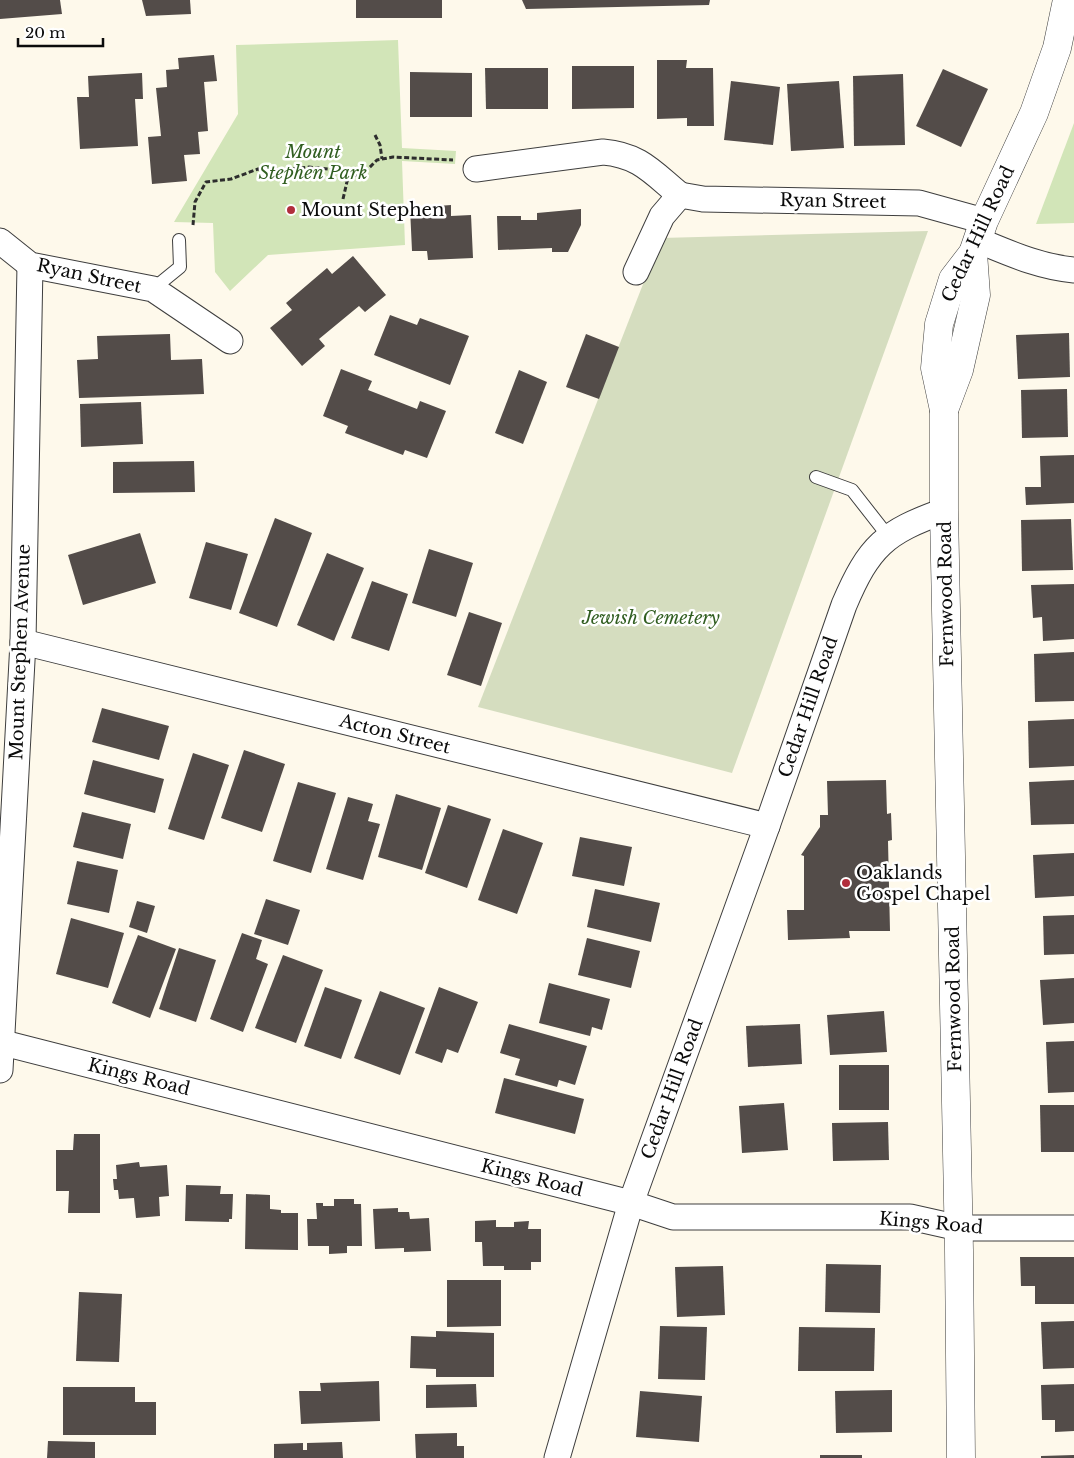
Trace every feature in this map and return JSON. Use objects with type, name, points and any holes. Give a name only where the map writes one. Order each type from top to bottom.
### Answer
[{"type":"street","name":"Cedar Hill Road","points":[[557,1458],[630,1203],[767,826],[844,605],[858,571],[871,553],[888,536],[918,520],[944,511],[944,410],[936,368],[939,324],[953,279],[978,238],[1034,114],[1067,32],[1067,0]]},
{"type":"street","name":"Ryan Street","points":[[476,169],[603,152],[622,154],[637,160],[680,195],[703,199],[919,203],[978,238],[1027,260],[1056,268],[1074,270]]},
{"type":"street","points":[[636,272],[662,216],[680,195]]},
{"type":"street","name":"Ryan Street","points":[[0,241],[30,265],[153,289],[230,340]]},
{"type":"street","name":"Mount Stephen Avenue","points":[[0,1070],[0,1042],[23,642],[30,265]]},
{"type":"street","name":"Fernwood Road","points":[[944,511],[959,1228],[960,1458]]},
{"type":"street","name":"Acton Street","points":[[23,642],[767,826]]},
{"type":"street","name":"Kings Road","points":[[0,1042],[630,1203],[673,1216],[910,1217],[959,1228],[1074,1228]]},
{"type":"lane","points":[[153,289],[180,268],[180,240]]},
{"type":"lane","points":[[816,477],[852,490],[888,536]]},
{"type":"path","points":[[375,135],[380,145],[382,159]]},
{"type":"path","points":[[180,240],[193,224],[195,202],[206,182],[231,179],[258,169],[270,171],[309,167],[360,176],[364,175],[377,160],[393,157],[456,160],[476,169]]},
{"type":"path","points":[[343,198],[349,173]]},
{"type":"green space","name":"Mount Stephen Park","points":[[398,40],[402,148],[456,151],[455,164],[402,161],[405,245],[268,255],[230,291],[215,272],[213,223],[174,222],[238,114],[236,45]]},
{"type":"green space","points":[[1074,123],[1074,223],[1036,224]]},
{"type":"green space","name":"Jewish Cemetery","points":[[928,231],[732,773],[478,707],[661,238]]},
{"type":"building","points":[[0,0],[60,0],[62,14],[0,19]]},
{"type":"building","points":[[142,0],[190,0],[191,14],[146,16]]},
{"type":"building","points":[[356,0],[442,0],[442,18],[356,18]]},
{"type":"building","points":[[522,0],[710,0],[709,5],[526,9]]},
{"type":"building","points":[[214,55],[217,81],[204,82],[208,131],[198,132],[200,154],[184,155],[187,181],[152,184],[148,137],[161,136],[156,88],[167,87],[166,70],[179,69],[178,58]]},
{"type":"building","points":[[657,60],[687,60],[686,68],[713,68],[714,126],[687,126],[687,118],[657,119]]},
{"type":"building","points":[[572,66],[634,66],[634,108],[572,109]]},
{"type":"building","points":[[485,68],[548,68],[548,109],[486,109]]},
{"type":"building","points":[[943,69],[988,89],[961,147],[916,126]]},
{"type":"building","points":[[410,72],[472,73],[472,117],[410,117]]},
{"type":"building","points":[[142,73],[143,99],[135,99],[138,146],[80,149],[77,97],[89,97],[88,76]]},
{"type":"building","points":[[903,74],[905,145],[854,146],[853,76]]},
{"type":"building","points":[[731,81],[780,87],[773,145],[724,140]]},
{"type":"building","points":[[839,81],[844,148],[791,151],[787,84]]},
{"type":"building","points":[[451,205],[451,216],[471,215],[473,258],[428,260],[427,251],[412,251],[410,208]]},
{"type":"building","points":[[581,209],[581,225],[568,252],[552,252],[552,248],[498,250],[497,216],[521,216],[521,220],[537,220],[537,213]]},
{"type":"building","points":[[353,256],[386,295],[365,312],[359,306],[319,339],[325,346],[302,366],[270,328],[292,310],[286,303],[327,268],[332,274]]},
{"type":"building","points":[[390,315],[417,325],[420,318],[469,336],[450,385],[374,355]]},
{"type":"building","points":[[1069,333],[1070,377],[1018,379],[1016,335]]},
{"type":"building","points":[[170,334],[171,360],[202,359],[204,394],[79,398],[77,360],[98,359],[97,336]]},
{"type":"building","points":[[586,334],[619,347],[599,399],[566,387]]},
{"type":"building","points":[[341,369],[372,381],[368,390],[417,409],[420,401],[446,411],[427,458],[405,450],[403,455],[345,433],[348,426],[323,416]]},
{"type":"building","points":[[519,370],[547,382],[523,444],[495,433]]},
{"type":"building","points":[[1067,389],[1068,437],[1022,438],[1021,390]]},
{"type":"building","points":[[141,402],[143,444],[81,447],[80,404]]},
{"type":"building","points":[[1074,455],[1074,503],[1026,505],[1025,487],[1041,487],[1040,456]]},
{"type":"building","points":[[194,461],[195,492],[113,493],[113,462]]},
{"type":"building","points":[[275,518],[312,533],[277,627],[239,613]]},
{"type":"building","points":[[1071,519],[1073,570],[1022,571],[1021,520]]},
{"type":"building","points":[[140,533],[156,583],[83,605],[68,555]]},
{"type":"building","points":[[206,542],[248,554],[231,610],[189,598]]},
{"type":"building","points":[[429,549],[473,563],[456,617],[412,603]]},
{"type":"building","points":[[327,553],[364,568],[334,641],[297,625]]},
{"type":"building","points":[[372,581],[408,594],[389,651],[351,638]]},
{"type":"building","points":[[1074,584],[1074,639],[1043,641],[1042,617],[1033,618],[1031,585]]},
{"type":"building","points":[[469,612],[502,623],[481,686],[447,675]]},
{"type":"building","points":[[1074,652],[1074,701],[1035,702],[1034,654]]},
{"type":"building","points":[[102,708],[169,726],[159,760],[92,742]]},
{"type":"building","points":[[1074,719],[1074,766],[1029,768],[1028,721]]},
{"type":"building","points":[[244,750],[285,764],[262,832],[221,818]]},
{"type":"building","points":[[193,753],[229,765],[204,840],[168,829]]},
{"type":"building","points":[[93,760],[164,779],[155,813],[84,794]]},
{"type":"building","name":"Oaklands Gospel Chapel","points":[[886,780],[887,814],[891,813],[892,840],[888,841],[890,931],[849,931],[850,938],[788,940],[787,910],[804,910],[804,856],[801,855],[820,827],[820,815],[828,815],[827,781]]},
{"type":"building","points":[[1074,780],[1074,824],[1031,825],[1029,782]]},
{"type":"building","points":[[298,782],[336,793],[311,873],[273,861]]},
{"type":"building","points":[[396,794],[441,808],[422,870],[378,857]]},
{"type":"building","points":[[348,797],[373,804],[368,821],[380,824],[363,880],[326,869]]},
{"type":"building","points":[[448,805],[491,819],[467,888],[425,873]]},
{"type":"building","points":[[82,812],[131,824],[123,859],[73,847]]},
{"type":"building","points":[[503,829],[543,843],[517,914],[478,900]]},
{"type":"building","points":[[580,837],[632,847],[624,886],[572,876]]},
{"type":"building","points":[[1074,853],[1074,896],[1035,898],[1033,855]]},
{"type":"building","points":[[77,861],[118,870],[109,913],[67,904]]},
{"type":"building","points":[[595,889],[660,903],[651,942],[587,927]]},
{"type":"building","points":[[266,899],[300,910],[288,945],[254,934]]},
{"type":"building","points":[[137,901],[155,906],[147,933],[129,927]]},
{"type":"building","points":[[1074,915],[1074,954],[1044,955],[1043,916]]},
{"type":"building","points":[[71,918],[124,933],[108,988],[56,974]]},
{"type":"building","points":[[242,933],[262,940],[256,959],[268,964],[243,1032],[210,1019]]},
{"type":"building","points":[[138,935],[176,949],[150,1018],[112,1003]]},
{"type":"building","points":[[587,938],[640,951],[631,988],[578,975]]},
{"type":"building","points":[[179,948],[216,960],[196,1022],[159,1009]]},
{"type":"building","points":[[283,955],[323,970],[296,1043],[255,1028]]},
{"type":"building","points":[[1074,978],[1074,1023],[1043,1025],[1040,980]]},
{"type":"building","points":[[549,983],[610,999],[602,1030],[592,1027],[590,1036],[539,1023]]},
{"type":"building","points":[[325,987],[362,1000],[341,1059],[304,1046]]},
{"type":"building","points":[[439,987],[478,1002],[458,1053],[447,1049],[442,1063],[415,1053]]},
{"type":"building","points":[[380,991],[425,1008],[400,1075],[354,1058]]},
{"type":"building","points":[[884,1011],[887,1052],[830,1055],[827,1015]]},
{"type":"building","points":[[509,1024],[587,1046],[575,1085],[559,1080],[557,1087],[515,1075],[520,1059],[500,1053]]},
{"type":"building","points":[[800,1024],[802,1064],[748,1067],[746,1026]]},
{"type":"building","points":[[1074,1041],[1074,1092],[1048,1093],[1046,1042]]},
{"type":"building","points":[[839,1065],[889,1065],[889,1110],[839,1110]]},
{"type":"building","points":[[504,1078],[584,1099],[575,1134],[495,1113]]},
{"type":"building","points":[[784,1103],[788,1150],[742,1153],[739,1106]]},
{"type":"building","points":[[1040,1105],[1074,1105],[1074,1152],[1041,1152]]},
{"type":"building","points":[[888,1122],[889,1160],[833,1161],[832,1123]]},
{"type":"building","points":[[74,1134],[100,1134],[100,1213],[68,1213],[69,1191],[56,1191],[56,1150],[73,1150]]},
{"type":"building","points":[[139,1162],[140,1167],[167,1165],[169,1196],[159,1197],[160,1216],[136,1218],[134,1198],[119,1199],[118,1190],[114,1190],[113,1179],[117,1179],[116,1165]]},
{"type":"building","points":[[186,1185],[221,1186],[220,1194],[233,1194],[232,1219],[229,1219],[229,1222],[185,1221]]},
{"type":"building","points":[[246,1194],[270,1195],[270,1209],[281,1210],[281,1213],[298,1213],[298,1250],[245,1249]]},
{"type":"building","points":[[334,1199],[354,1199],[354,1204],[361,1204],[362,1246],[347,1246],[347,1253],[329,1254],[329,1246],[308,1246],[307,1219],[317,1219],[316,1203],[323,1203],[323,1206],[334,1206]]},
{"type":"building","points":[[398,1208],[398,1212],[409,1212],[410,1219],[429,1218],[431,1251],[404,1252],[404,1248],[375,1249],[373,1209]]},
{"type":"building","points":[[496,1220],[496,1227],[514,1227],[514,1222],[529,1221],[528,1229],[541,1229],[541,1262],[531,1262],[531,1270],[504,1270],[504,1266],[483,1266],[482,1242],[475,1242],[475,1221]]},
{"type":"building","points":[[1020,1257],[1074,1257],[1074,1304],[1035,1304],[1035,1286],[1021,1286]]},
{"type":"building","points":[[826,1264],[881,1265],[880,1313],[825,1312]]},
{"type":"building","points":[[723,1266],[725,1315],[677,1317],[675,1267]]},
{"type":"building","points":[[447,1280],[501,1280],[501,1326],[447,1327]]},
{"type":"building","points":[[79,1292],[122,1294],[119,1362],[76,1361]]},
{"type":"building","points":[[1074,1321],[1074,1368],[1043,1369],[1041,1322]]},
{"type":"building","points":[[660,1326],[707,1327],[705,1380],[658,1379]]},
{"type":"building","points":[[799,1327],[875,1328],[874,1371],[798,1371]]},
{"type":"building","points":[[436,1331],[494,1333],[494,1377],[436,1377],[436,1369],[410,1368],[411,1336],[436,1337]]},
{"type":"building","points":[[379,1381],[380,1421],[301,1424],[299,1391],[321,1391],[320,1383]]},
{"type":"building","points":[[476,1384],[477,1407],[426,1408],[426,1385]]},
{"type":"building","points":[[1074,1384],[1074,1431],[1055,1432],[1055,1420],[1042,1420],[1041,1385]]},
{"type":"building","points":[[63,1387],[135,1387],[135,1402],[156,1402],[156,1435],[63,1435]]},
{"type":"building","points":[[892,1390],[892,1432],[836,1433],[835,1391]]},
{"type":"building","points":[[640,1391],[702,1396],[699,1442],[636,1437]]},
{"type":"building","points":[[457,1433],[457,1446],[464,1446],[464,1458],[416,1458],[415,1434]]},
{"type":"building","points":[[48,1441],[95,1442],[95,1458],[47,1458]]},
{"type":"building","points":[[342,1442],[343,1458],[274,1458],[274,1444],[303,1443],[303,1450],[307,1450],[307,1443]]},
{"type":"building","points":[[820,1455],[862,1455],[862,1458],[820,1458]]},
{"type":"building","points":[[1074,1455],[1074,1458],[1041,1458],[1041,1456]]},
{"type":"place","name":"Mount Stephen","points":[[291,210]]},
{"type":"place","name":"Oaklands Gospel Chapel","points":[[846,883]]}]
